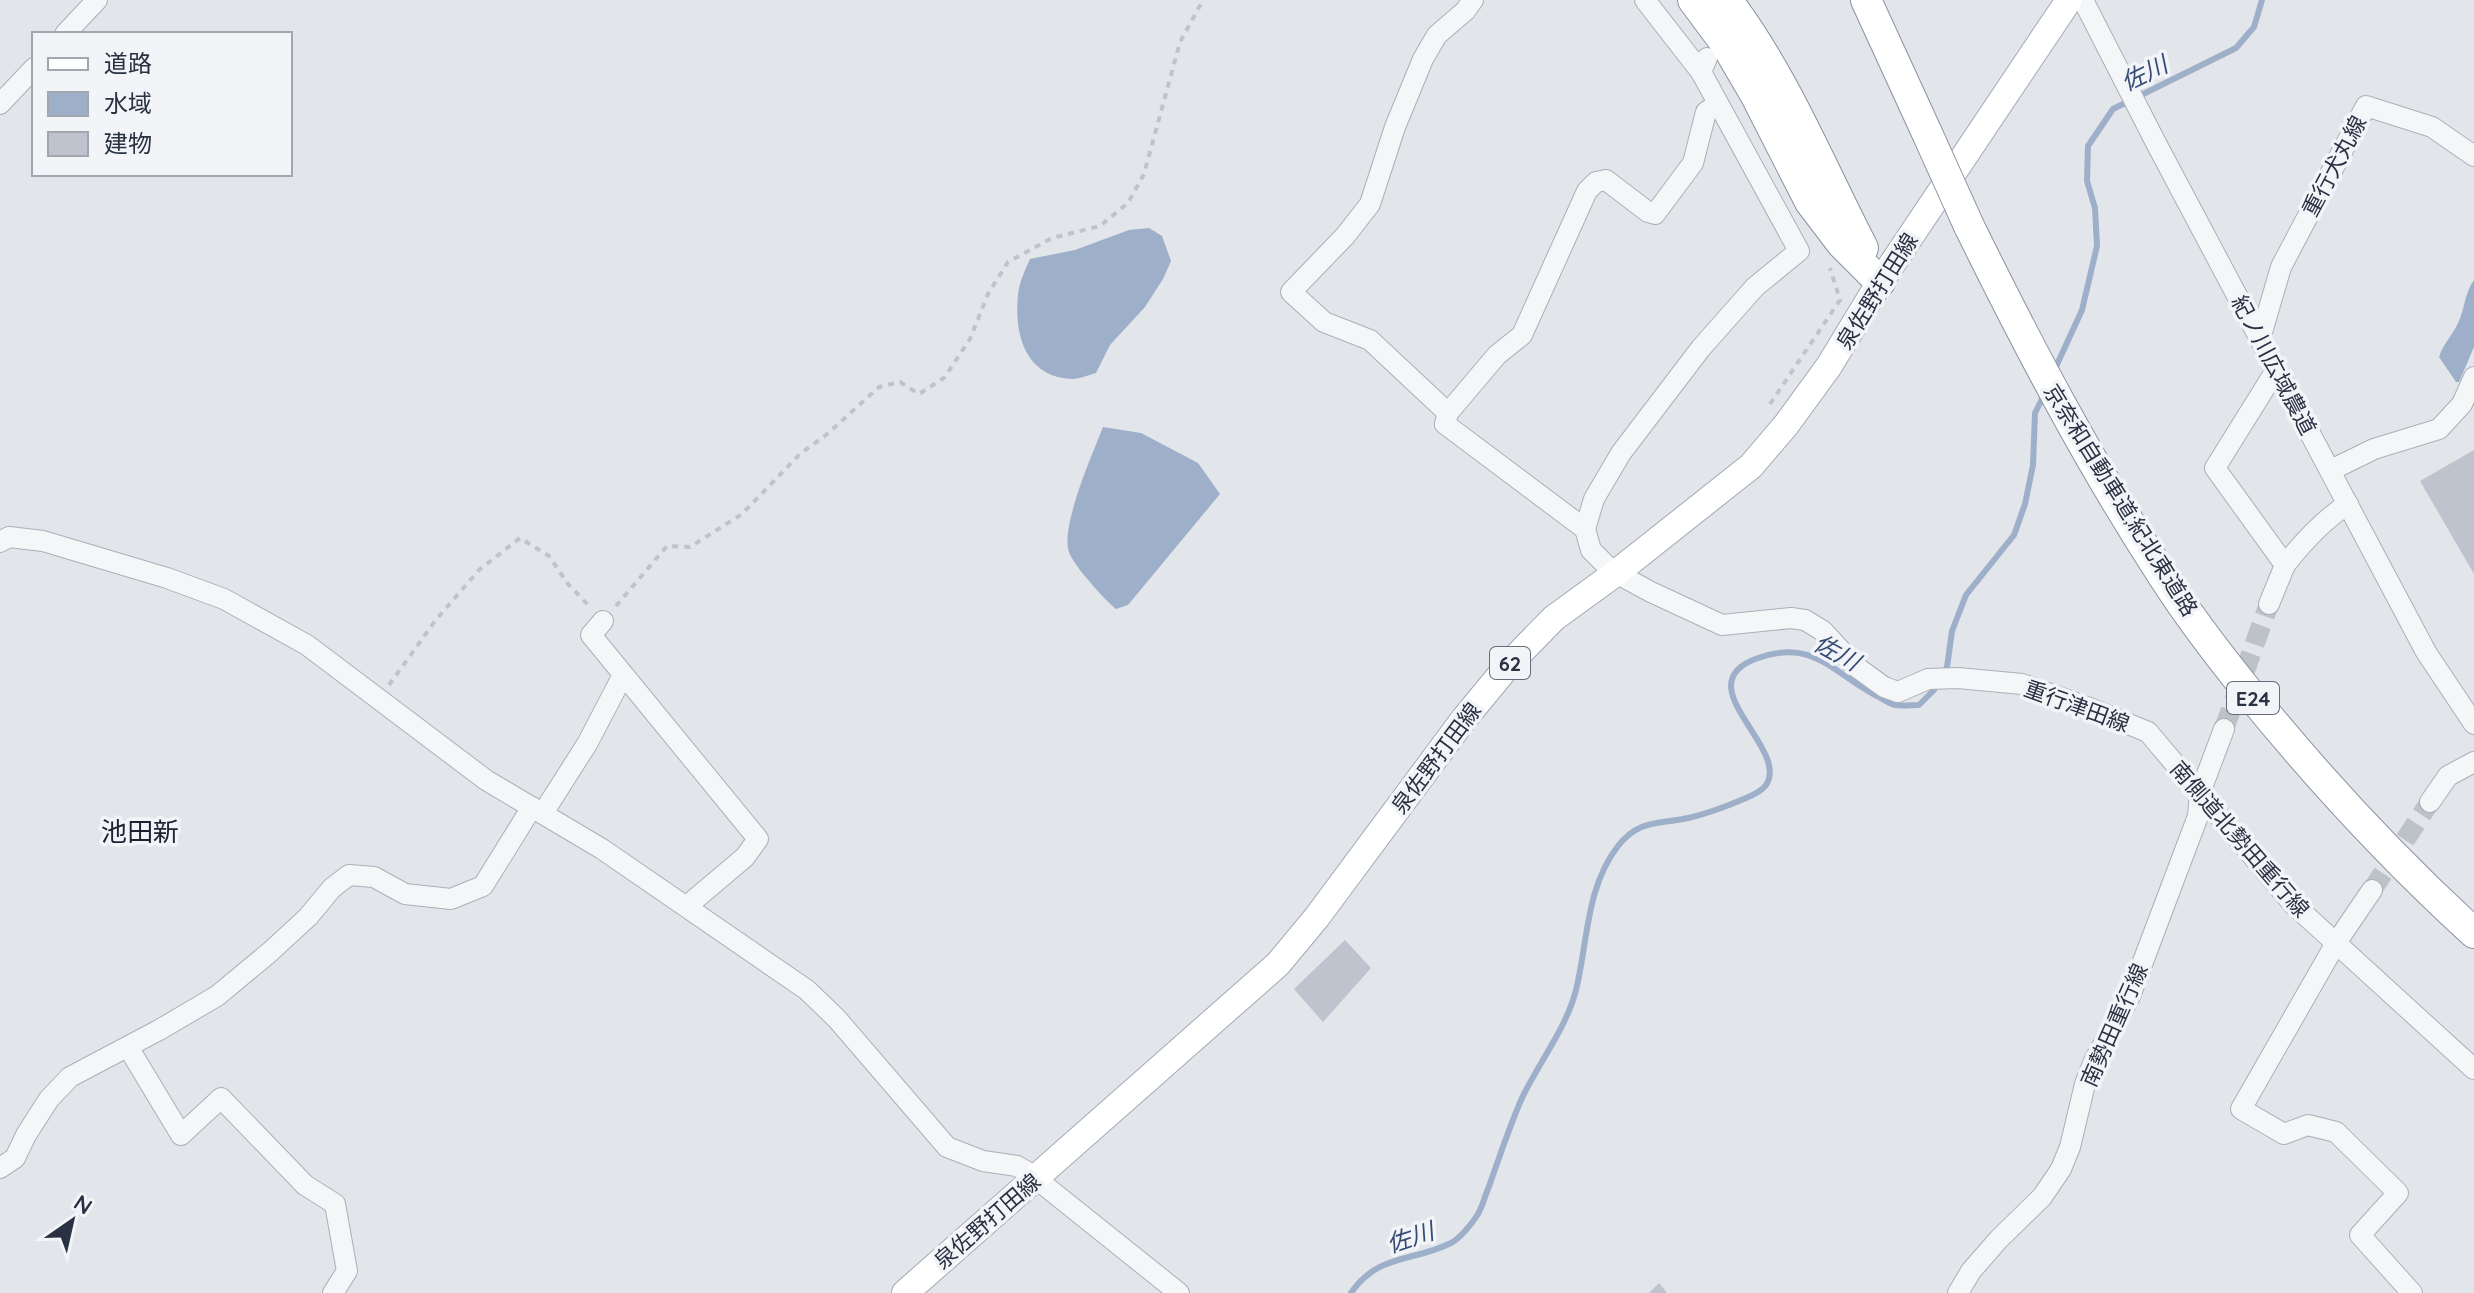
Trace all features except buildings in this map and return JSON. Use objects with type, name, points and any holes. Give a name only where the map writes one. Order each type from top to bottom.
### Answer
[{"type":"highway","points":[[1693,0],[1725,43],[1756,96],[1810,202],[1842,244],[1880,282]]},
{"type":"highway","points":[[1727,0],[1743,20],[1775,74],[1880,282]]},
{"type":"highway","name":"京奈和自動車道;紀北東道路","points":[[1866,0],[1969,226],[2027,343],[2074,430],[2164,578],[2265,713],[2355,816],[2474,933]]},
{"type":"highway","points":[[1875,0],[1903,82]]},
{"type":"main road","name":"泉佐野打田線","points":[[905,1293],[1278,964],[1317,917],[1464,719],[1511,662],[1554,618],[1751,466],[1829,366],[1880,282],[2069,0]]},
{"type":"street","points":[[67,32],[97,0]]},
{"type":"street","points":[[1448,413],[1370,340],[1324,322],[1291,292],[1345,236],[1370,204],[1395,127],[1423,59],[1437,35],[1473,0]]},
{"type":"street","points":[[1616,573],[1591,550],[1585,529],[1594,499],[1621,453],[1692,360],[1755,287],[1799,251],[1718,104],[1704,65],[1645,0]]},
{"type":"street","name":"紀ノ川広域農道","points":[[2083,0],[2426,652],[2474,724]]},
{"type":"street","points":[[0,104],[32,70]]},
{"type":"street","points":[[1585,529],[1445,424],[1448,413],[1497,355],[1522,335],[1587,191],[1596,182],[1606,180],[1655,214],[1693,163],[1706,112],[1718,104]]},
{"type":"street","name":"重行犬丸線","points":[[2260,339],[2281,267],[2366,106],[2432,127],[2474,156]]},
{"type":"street","points":[[2276,370],[2215,468],[2285,565]]},
{"type":"street","points":[[2331,470],[2374,449],[2439,429],[2462,404],[2474,377]]},
{"type":"street","points":[[2269,604],[2285,565],[2300,546],[2332,514],[2348,504]]},
{"type":"street","points":[[3,536],[57,545],[167,578],[224,599],[307,645],[486,780],[602,849],[807,990],[837,1019],[947,1147],[983,1161],[1017,1166],[1179,1293]]},
{"type":"street","name":"重行津田線","points":[[1616,573],[1722,625],[1791,618],[1805,620],[1823,631],[1855,666],[1884,687],[1898,692],[1928,679],[1958,678],[2022,684],[2148,732]]},
{"type":"street","points":[[603,621],[591,635],[758,839],[745,857],[687,906]]},
{"type":"street","points":[[0,1168],[15,1158],[49,1099],[70,1077],[217,996],[270,952],[308,917],[332,888],[349,875],[374,877],[405,894],[451,899],[483,886],[587,744],[623,675]]},
{"type":"street","name":"南勢田重行線","points":[[1958,1293],[1971,1271],[2042,1197],[2061,1169],[2070,1147],[2085,1084],[2094,1061],[2130,996],[2198,816],[2200,793],[2224,729]]},
{"type":"street","name":"南側道北勢田重行線","points":[[2148,732],[2293,904],[2474,1069]]},
{"type":"street","points":[[2430,802],[2448,776],[2474,762]]},
{"type":"street","points":[[2372,890],[2336,943],[2241,1109],[2284,1134],[2308,1125],[2336,1132],[2398,1193],[2360,1235],[2412,1293]]},
{"type":"street","points":[[128,1047],[181,1135],[221,1098],[305,1185],[335,1204],[347,1271],[333,1293]]},
{"type":"path","points":[[379,699],[435,621],[479,570],[520,538],[549,556],[568,584],[603,621],[667,546],[690,547],[742,514],[801,453],[826,435],[879,387],[900,382],[919,394],[944,378],[970,339],[988,294],[1008,262],[1052,238],[1100,226],[1128,203],[1144,174],[1180,42],[1203,0]]},
{"type":"water","points":[[1149,228],[1162,236],[1171,261],[1145,307],[1110,345],[1096,373],[1072,379],[1043,371],[1026,351],[1018,324],[1019,290],[1030,259],[1075,250],[1129,230]]},
{"type":"water","points":[[2474,280],[2474,347],[2459,382],[2456,382],[2439,357],[2458,323]]},
{"type":"water","points":[[1103,427],[1141,433],[1198,463],[1220,494],[1128,605],[1116,609],[1076,565],[1067,541],[1073,508]]},
{"type":"waterway","name":"佐川","points":[[2054,371],[2082,310],[2097,246],[2095,208],[2087,181],[2088,146],[2113,109],[2236,48],[2254,27],[2262,0]]},
{"type":"waterway","name":"佐川","points":[[1351,1293],[1373,1271],[1454,1241],[1478,1214],[1522,1098],[1572,1004],[1594,897],[1618,846],[1640,828],[1715,810],[1754,794],[1766,785],[1770,770],[1765,753],[1734,700],[1731,684],[1738,669],[1758,658],[1793,652],[1820,660],[1895,705],[1919,705],[1934,690],[1947,667],[1952,631],[1966,595],[2014,535],[2025,504],[2033,465],[2035,413],[2045,393]]},
{"type":"tunnel","points":[[2224,729],[2269,604]]},
{"type":"tunnel","points":[[2372,890],[2430,802]]},
{"type":"district","name":"池田新","points":[[140,831]]}]
